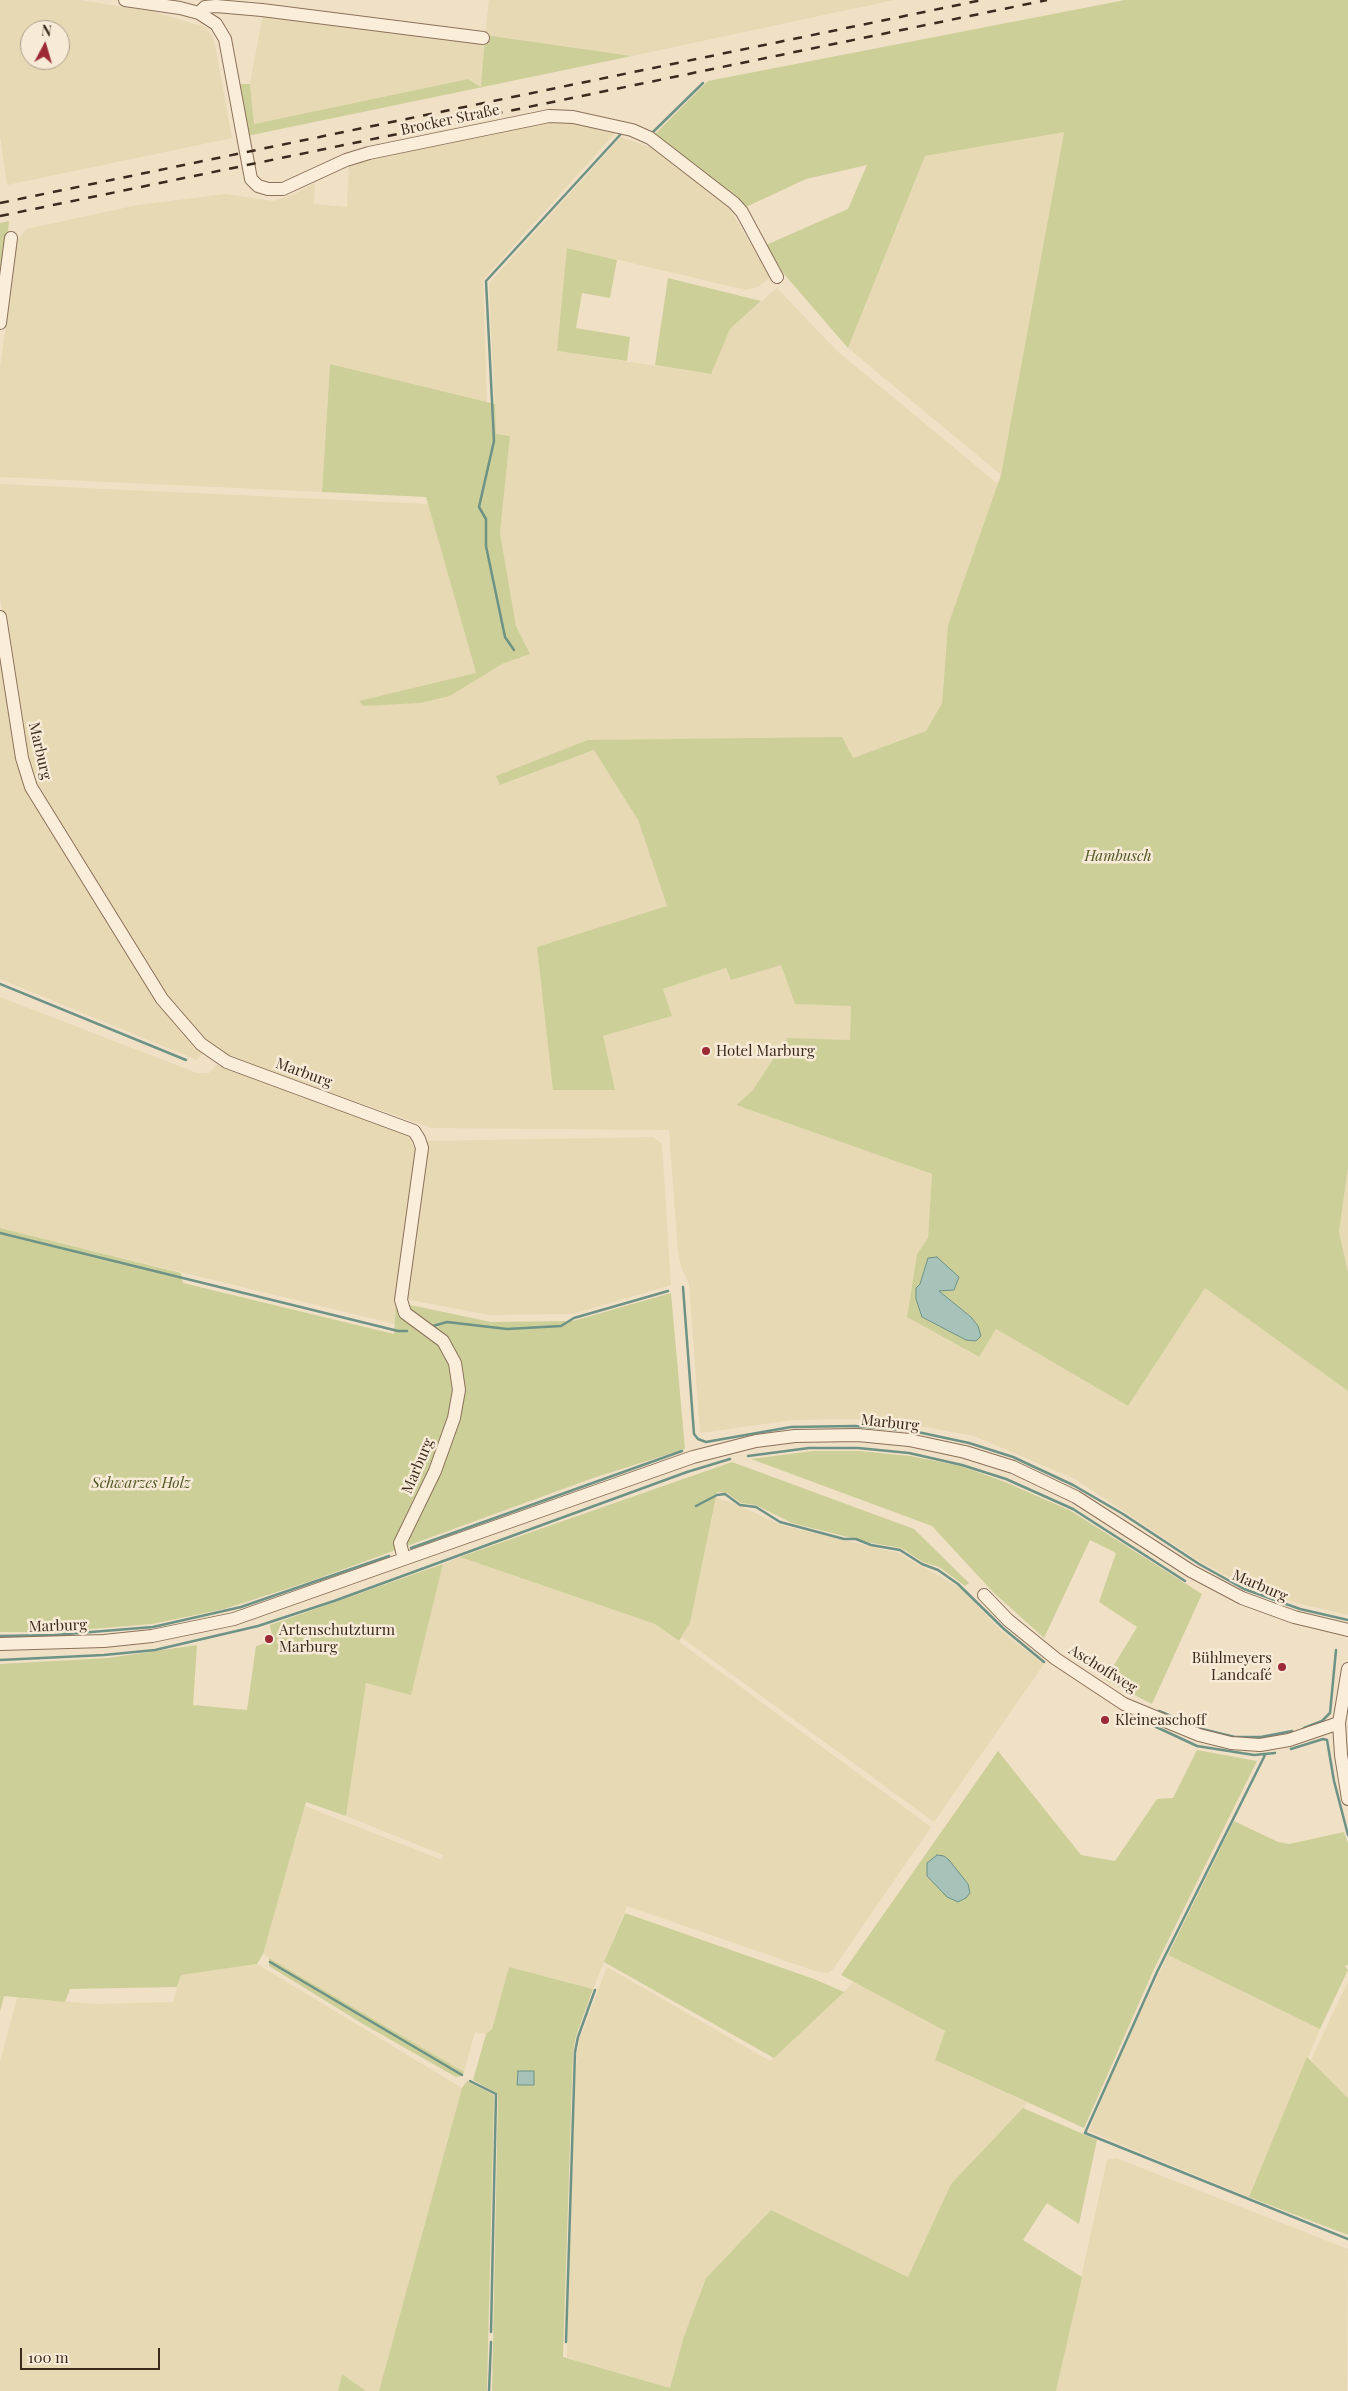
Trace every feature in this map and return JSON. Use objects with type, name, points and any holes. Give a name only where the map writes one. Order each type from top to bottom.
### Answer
[{"type":"street","name":"Brocker Straße","points":[[125,0],[199,12],[216,24],[225,39],[251,179],[258,186],[268,189],[283,189],[346,160],[368,153],[549,116],[573,117],[632,130],[650,138],[742,212],[777,277]]},
{"type":"street","name":"Brocker Straße","points":[[199,12],[205,7],[216,6],[262,10],[484,38]]},
{"type":"street","points":[[0,323],[11,238]]},
{"type":"street","name":"Marburg","points":[[0,617],[22,758],[31,787],[162,999],[201,1044],[227,1062],[414,1131],[419,1139],[422,1148],[401,1300],[405,1313],[442,1341],[454,1363],[459,1390],[454,1418],[435,1471],[400,1543],[404,1559]]},
{"type":"street","name":"Marburg","points":[[0,1644],[104,1641],[152,1636],[234,1619],[598,1490],[726,1448],[795,1436],[858,1435],[910,1440],[965,1452],[1013,1467],[1076,1497],[1192,1571],[1242,1598],[1294,1617],[1348,1630]]},
{"type":"street","name":"Aschoffweg","points":[[984,1596],[1008,1620],[1056,1659],[1124,1704],[1199,1735],[1231,1743],[1260,1744],[1289,1740],[1339,1723]]},
{"type":"street","points":[[1348,1669],[1339,1723],[1341,1756],[1348,1799]]},
{"type":"shaded area","points":[[0,0],[79,0],[151,11],[205,27],[212,35],[232,138],[7,185],[0,136]]},
{"type":"shaded area","points":[[489,0],[894,0],[632,56],[485,35]]},
{"type":"shaded area","points":[[263,14],[484,44],[482,87],[468,79],[254,124],[250,84]]},
{"type":"shaded area","points":[[550,120],[571,121],[616,132],[483,280],[487,403],[330,364],[322,492],[0,477],[0,368],[17,242],[26,229],[138,205],[225,194],[273,201],[293,195],[315,183],[314,204],[347,207],[349,164]]},
{"type":"shaded area","points":[[1064,131],[1001,475],[848,348],[925,156]]},
{"type":"shaded area","points":[[621,137],[655,149],[726,203],[770,277],[758,287],[746,290],[568,248],[557,351],[710,374],[730,329],[777,288],[837,351],[998,484],[948,625],[942,703],[926,731],[853,758],[588,740],[501,785],[594,750],[638,820],[667,907],[537,947],[603,1036],[672,1016],[663,989],[726,968],[731,980],[781,965],[795,1004],[851,1005],[850,1040],[787,1039],[753,1090],[736,1105],[932,1174],[928,1238],[917,1254],[907,1317],[978,1357],[996,1329],[1128,1406],[1205,1288],[1348,1391],[1348,1615],[1301,1604],[1246,1586],[1199,1561],[1075,1479],[974,1436],[915,1425],[858,1419],[793,1420],[700,1433],[689,1284],[681,1267],[678,1252],[669,1130],[432,1128],[229,1057],[202,1040],[167,998],[46,803],[26,757],[0,597],[0,484],[428,504],[476,674],[360,701],[450,696],[502,664],[530,654],[516,626],[500,533],[510,436],[496,434],[489,283]]},
{"type":"shaded area","points":[[0,651],[26,788],[204,1051],[197,1060],[0,979]]},
{"type":"shaded area","points":[[0,997],[197,1073],[209,1073],[217,1065],[407,1133],[415,1150],[395,1324],[0,1228]]},
{"type":"shaded area","points":[[653,1137],[662,1144],[671,1285],[573,1314],[489,1315],[406,1299],[427,1141]]},
{"type":"shaded area","points":[[1348,1168],[1348,1272],[1339,1232]]},
{"type":"shaded area","points":[[716,1498],[731,1502],[781,1525],[898,1553],[962,1589],[1001,1631],[1044,1664],[934,1822],[681,1637],[690,1623]]},
{"type":"shaded area","points":[[460,1557],[655,1624],[931,1827],[833,1969],[828,1973],[815,1971],[627,1906],[593,1989],[509,1967],[492,2029],[486,2034],[475,2032],[464,2072],[263,1954],[305,1806],[442,1860],[443,1855],[346,1816],[366,1683],[411,1694],[443,1564]]},
{"type":"shaded area","points":[[1168,1955],[1320,2029],[1249,2197],[1089,2131],[1122,2051]]},
{"type":"shaded area","points":[[257,1964],[462,2088],[379,2391],[366,2391],[342,2374],[338,2391],[0,2391],[0,2062],[17,1998],[96,2004],[173,2002],[181,1975]]},
{"type":"shaded area","points":[[607,1967],[770,2061],[854,1982],[945,2031],[935,2060],[1028,2103],[951,2184],[908,2277],[771,2210],[706,2278],[683,2339],[670,2388],[567,2358],[577,2052],[580,2038]]},
{"type":"shaded area","points":[[1348,1981],[1348,2098],[1311,2060]]},
{"type":"shaded area","points":[[1116,2158],[1348,2249],[1347,2391],[1056,2391],[1107,2160]]},
{"type":"green space","name":"Hambusch","points":[[1125,0],[1348,0],[1348,1168],[1339,1232],[1348,1272],[1348,1391],[1205,1288],[1128,1406],[996,1329],[979,1357],[907,1317],[917,1254],[928,1238],[932,1174],[736,1105],[753,1090],[787,1038],[850,1040],[851,1006],[795,1004],[781,965],[731,980],[726,968],[663,989],[672,1016],[603,1036],[615,1090],[553,1090],[537,947],[667,906],[638,820],[594,750],[500,785],[496,776],[588,740],[842,737],[853,758],[926,731],[942,703],[948,625],[1001,475],[1064,132],[925,156],[848,348],[784,274],[766,245],[848,209],[867,165],[806,179],[746,207],[653,136],[708,81]],"holes":[[[928,1258],[938,1290],[971,1317],[966,1340],[922,1317],[920,1284]]]},
{"type":"green space","points":[[485,35],[632,56],[247,136],[237,84],[250,84],[254,124],[468,79],[481,87]]},
{"type":"green space","points":[[9,221],[8,232],[0,301],[0,223]]},
{"type":"green space","points":[[567,248],[617,260],[610,298],[582,293],[576,328],[630,337],[627,361],[557,351]]},
{"type":"green space","points":[[668,278],[761,301],[730,329],[711,374],[655,365]]},
{"type":"green space","points":[[330,364],[495,404],[496,434],[510,436],[500,533],[516,626],[530,654],[502,664],[450,696],[420,703],[363,706],[359,701],[476,673],[426,497],[322,492]]},
{"type":"green space","name":"Schwarzes Holz","points":[[0,1228],[181,1273],[183,1283],[394,1334],[396,1302],[491,1322],[573,1321],[671,1293],[685,1449],[596,1477],[311,1581],[224,1609],[152,1624],[54,1632],[0,1632]]},
{"type":"green space","points":[[813,1451],[859,1451],[910,1456],[961,1466],[1005,1482],[1071,1511],[1202,1594],[1152,1704],[1105,1680],[1137,1627],[1099,1602],[1116,1553],[1090,1540],[1044,1638],[992,1591],[932,1526],[751,1459]]},
{"type":"green space","points":[[732,1462],[914,1529],[969,1583],[965,1586],[939,1567],[923,1562],[901,1548],[872,1543],[792,1523],[756,1505],[741,1503],[727,1493],[717,1492],[690,1623],[679,1641],[655,1624],[460,1557]]},
{"type":"green space","points":[[443,1564],[411,1695],[366,1683],[346,1816],[306,1802],[263,1954],[257,1964],[181,1975],[177,1987],[70,1989],[65,2002],[4,1996],[0,2012],[0,1664],[108,1658],[197,1645],[193,1705],[247,1710],[256,1646],[273,1641],[270,1625]]},
{"type":"green space","points":[[1197,1750],[1257,1761],[1154,1969],[1084,2128],[935,2060],[945,2031],[841,1975],[998,1751],[1081,1855],[1115,1861],[1157,1799],[1173,1798]]},
{"type":"green space","points":[[1234,1821],[1278,1842],[1289,1844],[1344,1832],[1348,1843],[1348,1965],[1345,1966],[1348,1970],[1320,2029],[1168,1955]]},
{"type":"green space","points":[[625,1913],[814,1979],[844,1992],[774,2058],[604,1962]]},
{"type":"green space","points":[[269,1958],[464,2072],[462,2076],[456,2077],[363,2024],[269,1966]]},
{"type":"green space","points":[[509,1967],[593,1989],[576,2036],[573,2052],[563,2357],[670,2388],[683,2339],[706,2278],[771,2210],[908,2277],[951,2184],[1023,2108],[1097,2140],[1079,2224],[1047,2203],[1023,2240],[1082,2277],[1056,2391],[492,2391],[498,2094],[473,2080],[486,2034],[492,2029]]},
{"type":"green space","points":[[1307,2057],[1348,2098],[1348,2235],[1249,2197]]},
{"type":"green space","points":[[467,2081],[494,2095],[487,2391],[379,2391],[462,2088]]},
{"type":"green space","points":[[342,2374],[366,2391],[338,2391]]},
{"type":"water","points":[[937,1257],[959,1277],[954,1290],[939,1291],[971,1317],[978,1326],[981,1336],[976,1341],[966,1340],[922,1317],[916,1299],[916,1288],[920,1284],[928,1258]]},
{"type":"water","points":[[937,1855],[944,1856],[949,1860],[968,1884],[970,1893],[966,1898],[958,1902],[947,1897],[927,1876],[927,1863]]},
{"type":"water","points":[[518,2071],[534,2071],[534,2085],[517,2085]]},
{"type":"waterway","points":[[653,132],[703,83]]},
{"type":"waterway","points":[[514,650],[505,637],[486,546],[486,519],[479,507],[494,441],[486,281],[620,135]]},
{"type":"waterway","points":[[0,984],[186,1060]]},
{"type":"waterway","points":[[0,1233],[398,1331],[407,1331]]},
{"type":"waterway","points":[[683,1287],[694,1434],[698,1439],[706,1442],[791,1427],[855,1426],[913,1431],[969,1443],[1013,1457],[1073,1485],[1123,1514],[1199,1564],[1244,1589],[1300,1609],[1348,1620]]},
{"type":"waterway","points":[[433,1326],[447,1322],[507,1329],[561,1326],[574,1318],[668,1291]]},
{"type":"waterway","points":[[748,1456],[809,1448],[858,1448],[909,1453],[962,1465],[1006,1479],[1073,1509],[1185,1581]]},
{"type":"waterway","points":[[411,1548],[682,1451]]},
{"type":"waterway","points":[[0,1660],[104,1655],[155,1650],[258,1626],[334,1601],[687,1472],[730,1459]]},
{"type":"waterway","points":[[696,1506],[717,1495],[725,1494],[740,1505],[756,1507],[780,1522],[844,1539],[856,1539],[871,1545],[900,1550],[922,1564],[938,1570],[958,1584],[1004,1629],[1044,1662]]},
{"type":"waterway","points":[[0,1636],[54,1635],[153,1627],[241,1607],[389,1556]]},
{"type":"waterway","points":[[1304,1728],[1322,1721],[1330,1713],[1336,1650]]},
{"type":"waterway","points":[[1159,1711],[1202,1729],[1235,1737],[1261,1737],[1292,1731]]},
{"type":"waterway","points":[[1152,1725],[1197,1746],[1254,1755],[1275,1753]]},
{"type":"waterway","points":[[1291,1749],[1323,1739],[1327,1740],[1334,1781],[1348,1835]]},
{"type":"waterway","points":[[1265,1755],[1157,1972],[1085,2133],[1348,2239]]},
{"type":"waterway","points":[[270,1962],[462,2075]]},
{"type":"waterway","points":[[566,2342],[575,2052],[578,2037],[595,1990]]},
{"type":"waterway","points":[[470,2081],[496,2094],[491,2332]]},
{"type":"waterway","points":[[489,2391],[491,2342]]},
{"type":"railway","points":[[0,203],[982,0]]},
{"type":"railway","points":[[0,216],[1047,0]]},
{"type":"place","name":"Hotel Marburg","points":[[706,1051]]},
{"type":"place","name":"Artenschutzturm Marburg","points":[[269,1639]]},
{"type":"place","name":"Bühlmeyers Landcafé","points":[[1282,1667]]},
{"type":"place","name":"Kleineaschoff","points":[[1105,1720]]}]
